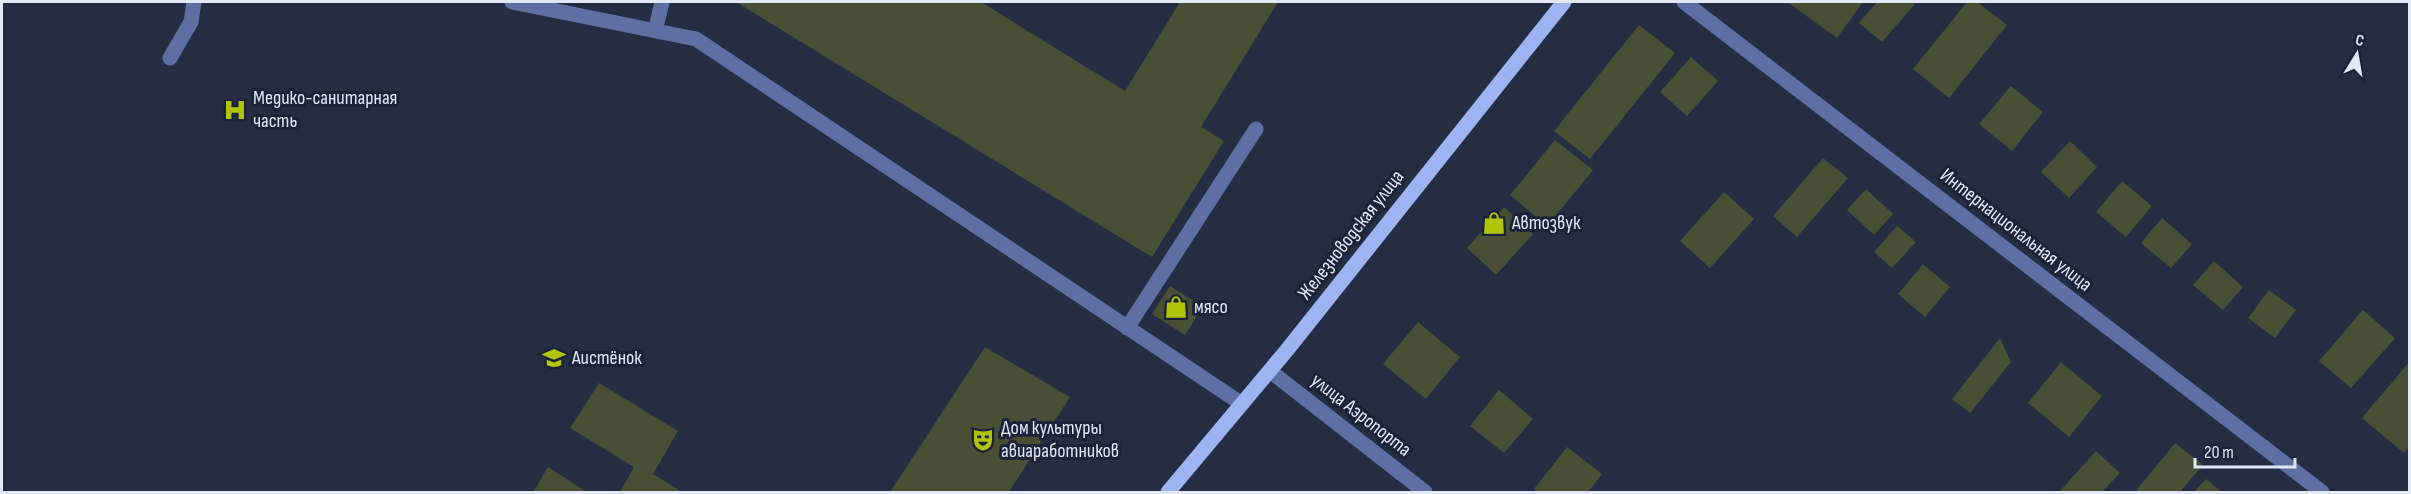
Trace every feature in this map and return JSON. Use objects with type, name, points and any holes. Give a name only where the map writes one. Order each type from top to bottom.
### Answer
[{"type":"main road","name":"Железноводская улица","points":[[1168,492],[1270,371],[1564,2]]},
{"type":"street","points":[[170,57],[191,22],[194,2]]},
{"type":"street","points":[[512,2],[696,39],[1242,404]]},
{"type":"street","points":[[655,31],[662,2]]},
{"type":"street","name":"Интернациональная улица","points":[[1684,2],[2322,492]]},
{"type":"street","points":[[1127,328],[1256,129]]},
{"type":"street","name":"улица Аэропорта","points":[[1270,371],[1425,492]]},
{"type":"building","points":[[736,2],[981,2],[1125,91],[1180,2],[1278,2],[1201,127],[1224,141],[1152,257]]},
{"type":"building","points":[[1787,2],[1863,2],[1837,38]]},
{"type":"building","points":[[1877,2],[1915,4],[1882,42],[1859,23]]},
{"type":"building","points":[[1967,2],[1977,2],[2007,25],[1949,98],[1913,69]]},
{"type":"building","points":[[1639,25],[1675,53],[1590,159],[1554,131]]},
{"type":"building","points":[[1691,57],[1718,81],[1687,116],[1660,92]]},
{"type":"building","points":[[2011,86],[2043,112],[2012,151],[1979,124]]},
{"type":"building","points":[[1555,140],[1593,170],[1547,226],[1510,195]]},
{"type":"building","points":[[2070,141],[2097,167],[2069,198],[2041,172]]},
{"type":"building","points":[[1823,158],[1848,178],[1797,237],[1773,216]]},
{"type":"building","points":[[2122,181],[2152,206],[2126,237],[2096,212]]},
{"type":"building","points":[[1866,189],[1893,214],[1874,235],[1847,210]]},
{"type":"building","points":[[1724,192],[1754,219],[1710,268],[1680,241]]},
{"type":"building","points":[[1504,207],[1533,234],[1496,275],[1467,248]]},
{"type":"building","points":[[2162,218],[2192,244],[2171,268],[2141,243]]},
{"type":"building","points":[[1897,226],[1916,242],[1892,268],[1874,252]]},
{"type":"building","points":[[2214,261],[2243,287],[2223,310],[2193,285]]},
{"type":"building","points":[[1923,264],[1950,287],[1925,317],[1898,294]]},
{"type":"building","points":[[1170,286],[1203,307],[1185,335],[1152,314]]},
{"type":"building","points":[[2269,290],[2296,310],[2275,338],[2248,318]]},
{"type":"building","points":[[2363,310],[2395,338],[2351,388],[2319,361]]},
{"type":"building","points":[[1418,322],[1460,357],[1426,399],[1383,364]]},
{"type":"building","points":[[2000,338],[2011,362],[1970,413],[1952,399]]},
{"type":"building","name":"Дом культуры авиаработников","points":[[985,347],[1070,397],[1009,492],[890,492]]},
{"type":"building","points":[[2410,361],[2410,446],[2404,453],[2362,418]]},
{"type":"building","points":[[2061,362],[2102,396],[2069,437],[2028,403]]},
{"type":"building","points":[[599,383],[678,431],[653,474],[682,492],[620,492],[634,467],[570,428]]},
{"type":"building","points":[[1499,390],[1533,419],[1504,453],[1470,426]]},
{"type":"building","points":[[2175,443],[2203,465],[2180,492],[2135,492]]},
{"type":"building","points":[[1567,447],[1602,474],[1588,492],[1538,492],[1534,489]]},
{"type":"building","points":[[2096,451],[2120,473],[2102,492],[2059,492]]},
{"type":"building","points":[[548,467],[587,492],[533,492]]},
{"type":"building","points":[[2206,479],[2222,492],[2194,492]]},
{"type":"place","name":"Медико-санитарная часть","points":[[235,110]]},
{"type":"place","name":"Автозвук","points":[[1494,223]]},
{"type":"place","name":"мясо","points":[[1176,307]]},
{"type":"place","name":"Аистёнок","points":[[554,358]]},
{"type":"place","name":"Дом культуры авиаработников","points":[[983,440]]}]
